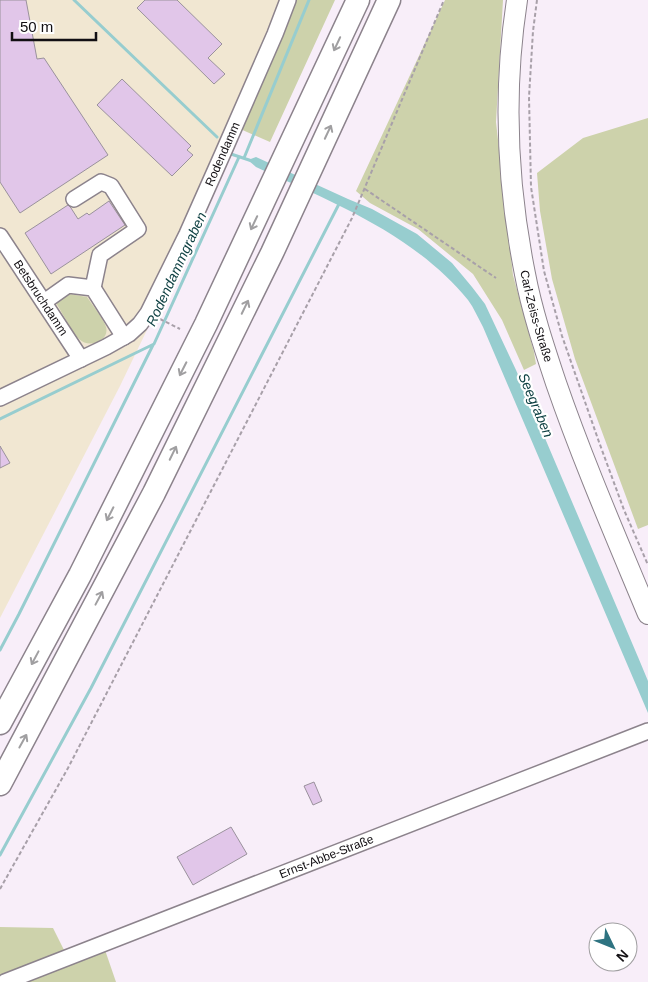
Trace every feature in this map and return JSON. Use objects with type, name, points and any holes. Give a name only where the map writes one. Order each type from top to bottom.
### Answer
[{"type":"highway","points":[[0,723],[80,575],[206,324],[358,0]]},
{"type":"highway","points":[[0,784],[154,493],[272,253],[389,0]]},
{"type":"main road","name":"Carl-Zeiss-Straße","points":[[517,0],[509,88],[509,149],[518,233],[525,275],[541,334],[564,404],[594,484],[648,614]]},
{"type":"street","name":"Rodendamm","points":[[0,398],[106,348],[140,324],[148,313],[187,234],[264,60],[288,0]]},
{"type":"street","points":[[74,199],[101,182],[110,186],[138,229],[100,255],[93,288],[124,337]]},
{"type":"street","name":"Betsbruchdamm","points":[[0,236],[81,359]]},
{"type":"street","points":[[44,302],[68,285],[93,288]]},
{"type":"street","name":"Ernst-Abbe-Straße","points":[[5,982],[647,732]]},
{"type":"path","points":[[0,889],[68,768],[352,218],[444,0]]},
{"type":"path","points":[[537,0],[529,97],[531,187],[544,271],[562,336],[599,442],[624,510],[648,565]]},
{"type":"path","points":[[365,189],[496,278]]},
{"type":"path","points":[[148,313],[180,329]]},
{"type":"shaded area","points":[[0,0],[295,0],[158,307],[120,386],[0,618]]},
{"type":"green space","points":[[286,0],[335,0],[270,142],[238,128]]},
{"type":"green space","points":[[445,0],[503,0],[496,122],[513,275],[536,364],[524,370],[502,320],[473,274],[418,229],[370,203],[356,191]]},
{"type":"green space","points":[[648,118],[648,525],[638,529],[575,359],[552,279],[540,211],[537,173],[583,138]]},
{"type":"green space","points":[[69,294],[87,297],[101,316],[106,327],[105,336],[102,340],[88,343],[83,342],[76,336],[56,303]]},
{"type":"green space","points":[[0,927],[53,928],[67,956],[0,981]]},
{"type":"green space","points":[[105,950],[116,982],[23,982]]},
{"type":"water","points":[[256,157],[372,209],[417,234],[452,263],[485,304],[516,370],[648,681],[648,713],[483,327],[468,300],[447,277],[423,256],[397,238],[342,207],[256,167],[248,160]]},
{"type":"building","points":[[0,0],[26,0],[37,59],[44,58],[108,155],[20,213],[0,182]]},
{"type":"building","points":[[145,0],[177,0],[222,44],[208,58],[225,74],[214,84],[137,8]]},
{"type":"building","points":[[122,79],[191,146],[187,150],[193,155],[172,176],[97,105]]},
{"type":"building","points":[[109,201],[125,225],[51,274],[25,233],[68,205],[78,219],[87,213],[89,215]]},
{"type":"building","points":[[0,446],[10,463],[0,468]]},
{"type":"building","points":[[314,782],[322,801],[313,805],[304,786]]},
{"type":"building","points":[[231,827],[247,854],[193,885],[177,857]]},
{"type":"waterway","points":[[74,0],[217,137]]},
{"type":"waterway","points":[[244,158],[309,0]]},
{"type":"waterway","name":"Rodendammgraben","points":[[231,154],[252,161]]},
{"type":"waterway","name":"Rodendammgraben","points":[[0,419],[154,344],[239,157]]},
{"type":"waterway","points":[[0,855],[91,688],[340,202]]},
{"type":"waterway","points":[[0,650],[153,345]]},
{"type":"water label","name":"Seegraben","points":[[536,405]]}]
